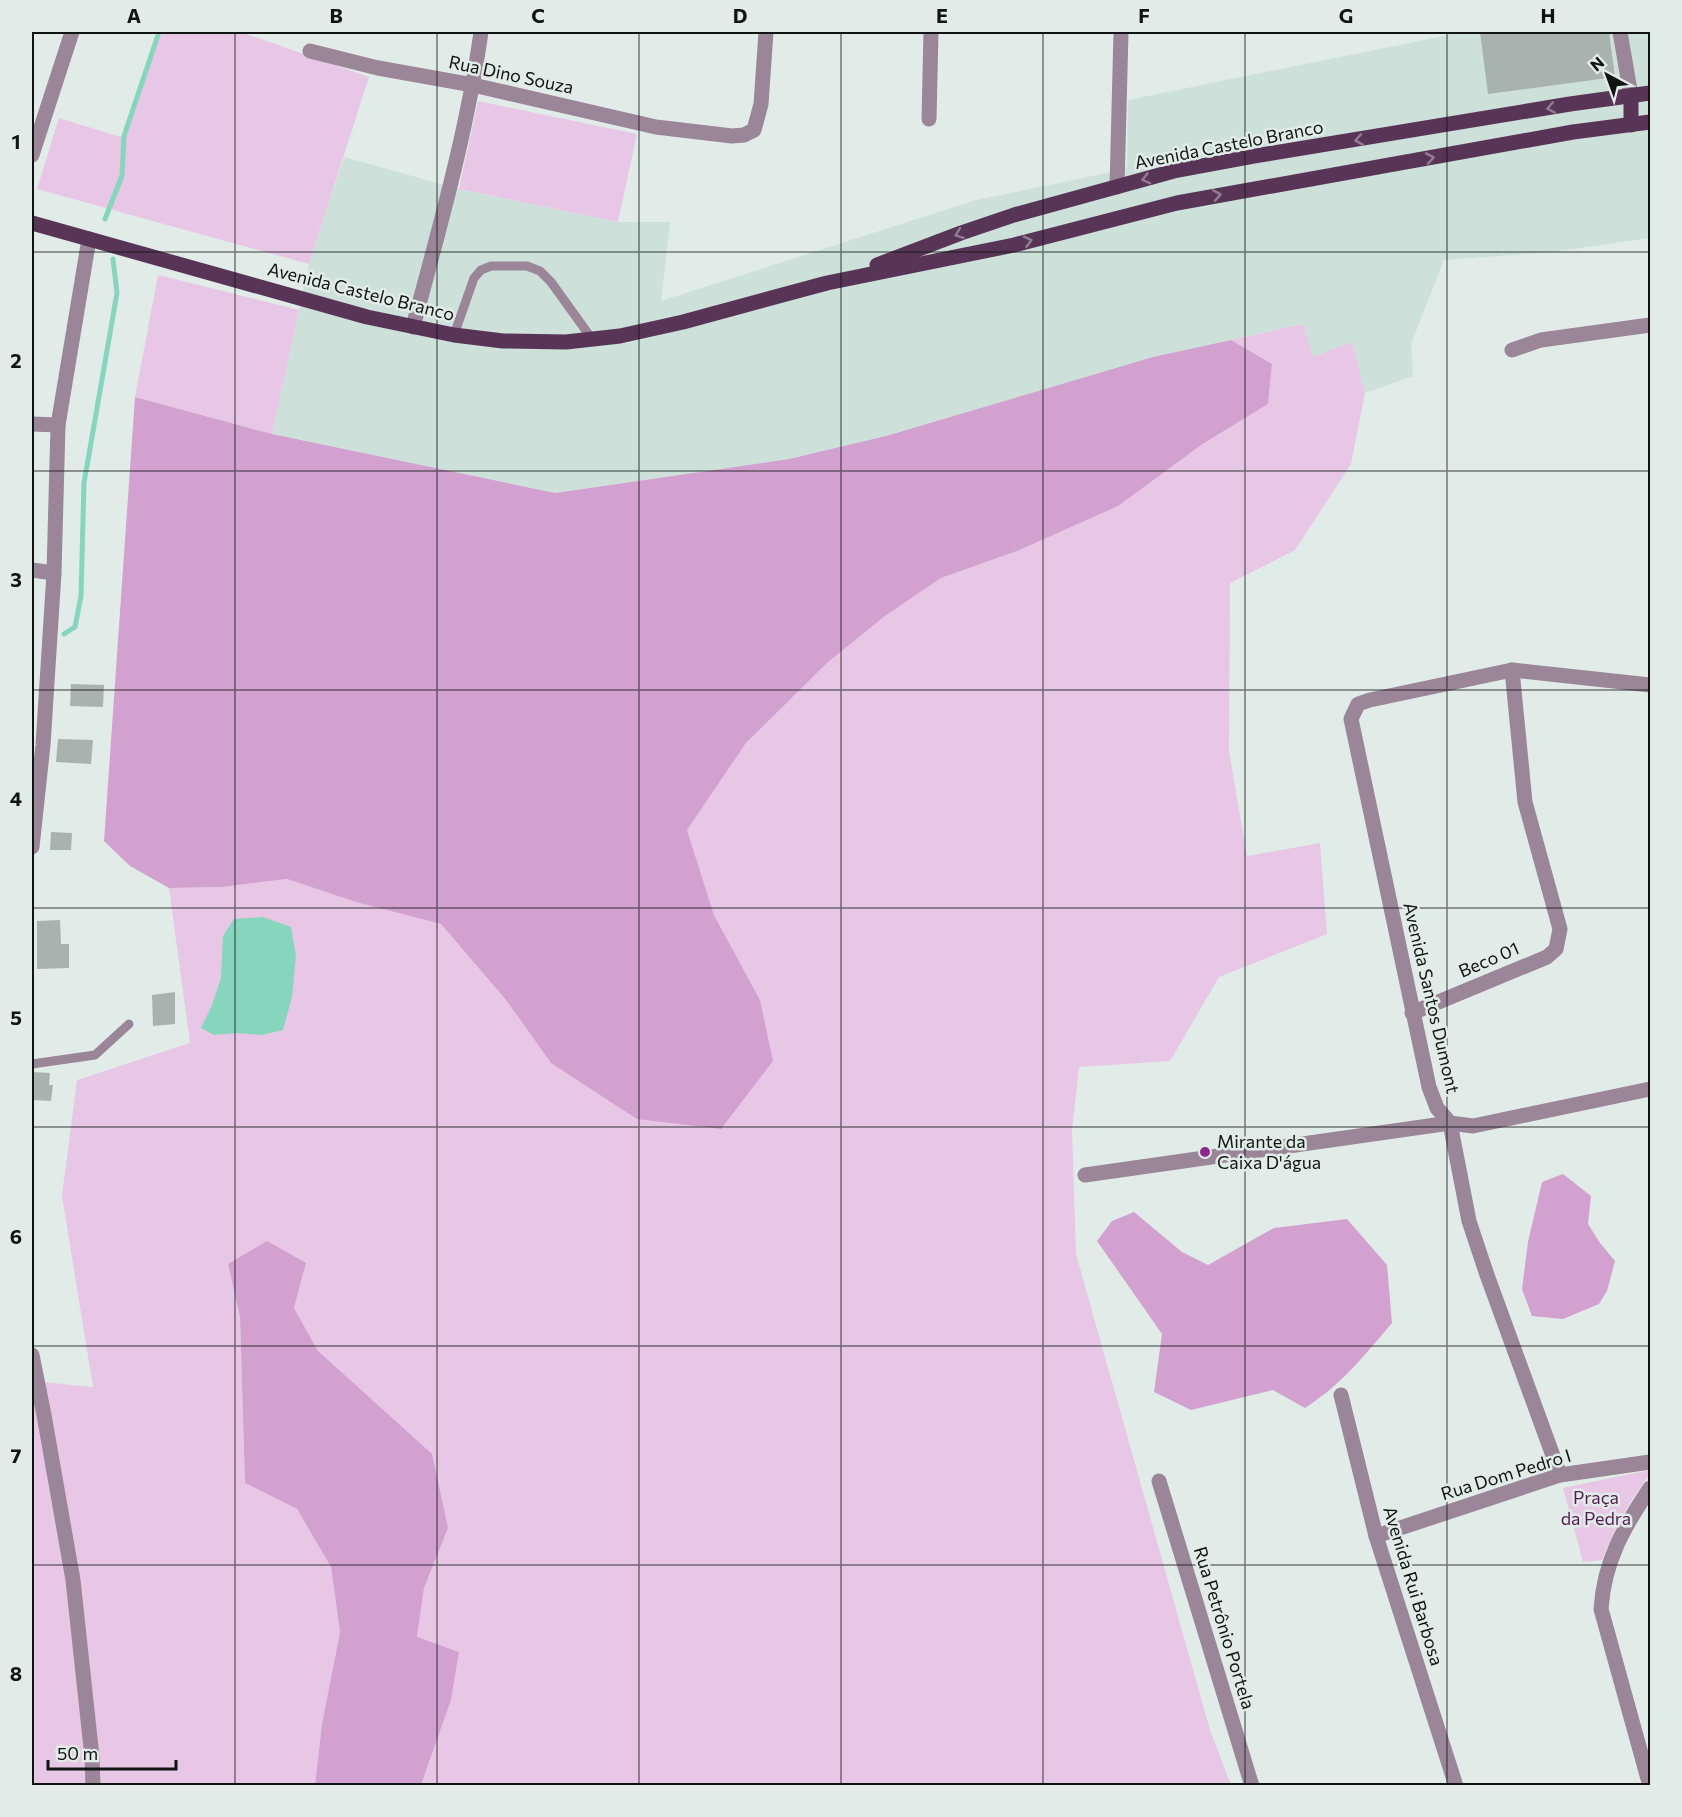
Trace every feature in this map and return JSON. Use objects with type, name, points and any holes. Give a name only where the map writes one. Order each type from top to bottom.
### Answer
[{"type":"main road","name":"Avenida Castelo Branco","points":[[827,283],[993,222],[1174,171],[1650,93]]},
{"type":"main road","points":[[1631,96],[1631,125]]},
{"type":"main road","name":"Avenida Castelo Branco","points":[[32,223],[367,317],[413,327],[454,335],[537,342],[592,339],[646,331],[827,283],[1014,245],[1177,203],[1573,132],[1650,122]]},
{"type":"street","points":[[32,155],[72,32]]},
{"type":"street","points":[[413,327],[447,200],[474,85],[481,32]]},
{"type":"street","name":"Rua Dino Souza","points":[[310,51],[378,68],[474,85],[656,127],[732,136],[744,135],[754,130],[761,104],[766,32]]},
{"type":"street","points":[[929,119],[931,32]]},
{"type":"street","points":[[1117,187],[1121,32]]},
{"type":"street","points":[[1620,32],[1631,96]]},
{"type":"street","points":[[32,847],[37,744],[54,573],[58,425],[89,239]]},
{"type":"street","points":[[1512,350],[1541,340],[1650,326]]},
{"type":"street","points":[[32,424],[58,425]]},
{"type":"street","points":[[32,570],[54,573]]},
{"type":"street","points":[[1512,670],[1650,685]]},
{"type":"street","name":"Avenida Santos Dumont","points":[[1512,670],[1370,699],[1358,704],[1351,719],[1428,1087],[1437,1108],[1450,1123],[1469,1221],[1560,1476]]},
{"type":"street","name":"Beco 01","points":[[1412,1013],[1547,957],[1556,949],[1560,929],[1525,802],[1512,670]]},
{"type":"street","points":[[1085,1175],[1450,1123],[1473,1126],[1650,1089]]},
{"type":"street","points":[[32,1354],[72,1580],[93,1785]]},
{"type":"street","name":"Avenida Rui Barbosa","points":[[1341,1395],[1376,1536],[1456,1785]]},
{"type":"street","name":"Rua Dom Pedro I","points":[[1376,1536],[1560,1476],[1650,1462]]},
{"type":"street","name":"Rua Petrônio Portela","points":[[1159,1481],[1252,1785]]},
{"type":"street","points":[[1650,1488],[1610,1558],[1603,1587],[1601,1609],[1650,1785]]},
{"type":"lane","points":[[454,335],[474,278],[481,270],[491,266],[527,266],[540,271],[551,282],[592,339]]},
{"type":"lane","points":[[32,1064],[95,1055],[129,1024]]},
{"type":"shaded area","points":[[1449,32],[1650,32],[1650,238],[1552,252],[1444,260],[1411,344],[1413,376],[1365,393],[1352,343],[1313,357],[1302,324],[1153,357],[886,436],[789,459],[555,493],[272,434],[309,264],[344,157],[459,189],[597,218],[618,222],[670,222],[661,301],[976,200],[1127,169],[1128,100],[1449,35]]},
{"type":"shaded area","points":[[1231,340],[1272,364],[1268,404],[1201,445],[1118,506],[1017,551],[941,578],[885,616],[827,663],[746,743],[687,830],[714,915],[760,1000],[773,1061],[721,1129],[637,1119],[551,1063],[506,1000],[441,924],[356,902],[287,879],[222,887],[169,888],[130,866],[104,841],[135,397],[272,434],[555,493],[789,459],[886,436],[1153,357]]},
{"type":"shaded area","points":[[263,917],[291,927],[296,956],[292,997],[283,1030],[262,1035],[236,1033],[214,1035],[201,1028],[221,978],[223,936],[234,919]]},
{"type":"shaded area","points":[[1563,1174],[1591,1196],[1588,1224],[1615,1261],[1607,1291],[1599,1304],[1563,1319],[1532,1316],[1522,1289],[1528,1242],[1542,1182]]},
{"type":"shaded area","points":[[1134,1212],[1182,1252],[1208,1265],[1274,1228],[1347,1219],[1387,1265],[1392,1323],[1341,1380],[1305,1408],[1273,1390],[1191,1410],[1154,1392],[1162,1334],[1097,1241],[1112,1221]]},
{"type":"shaded area","points":[[267,1241],[306,1263],[294,1308],[318,1351],[432,1454],[448,1528],[424,1588],[417,1637],[459,1652],[451,1700],[421,1785],[315,1785],[322,1724],[340,1632],[331,1567],[297,1509],[245,1483],[240,1317],[228,1264]]},
{"type":"green space","points":[[159,32],[241,32],[369,77],[309,264],[37,189],[59,118],[124,138]]},
{"type":"green space","points":[[478,101],[637,134],[618,222],[459,189]]},
{"type":"green space","points":[[158,275],[299,310],[272,434],[135,397]]},
{"type":"green space","points":[[1303,324],[1313,357],[1352,342],[1365,393],[1351,464],[1295,550],[1230,583],[1229,751],[1247,856],[1320,843],[1327,934],[1219,977],[1170,1061],[1079,1067],[1072,1130],[1076,1254],[1210,1730],[1231,1785],[421,1785],[451,1700],[459,1652],[417,1638],[424,1588],[448,1528],[369,1398],[318,1351],[294,1308],[306,1263],[228,1264],[240,1317],[245,1483],[297,1509],[331,1567],[340,1632],[322,1724],[315,1785],[32,1786],[32,1381],[93,1387],[62,1196],[77,1080],[190,1043],[169,888],[222,887],[287,879],[357,902],[441,924],[506,1000],[551,1063],[760,1000],[714,915],[687,830],[746,743],[827,663],[885,616],[941,578],[1017,551],[1268,404],[1272,364],[1231,340]]},
{"type":"green space","name":"Praça da Pedra","points":[[1650,1470],[1650,1474],[1617,1526],[1602,1560],[1583,1562],[1563,1488]]},
{"type":"building","points":[[1480,32],[1609,32],[1615,77],[1488,94]]},
{"type":"building","points":[[71,684],[104,685],[103,707],[70,706]]},
{"type":"building","points":[[58,739],[93,740],[91,764],[56,762]]},
{"type":"building","points":[[51,832],[72,833],[71,850],[50,850]]},
{"type":"building","points":[[60,920],[61,944],[69,944],[69,968],[37,969],[37,921]]},
{"type":"building","points":[[175,992],[175,1024],[153,1026],[152,995]]},
{"type":"building","points":[[32,1072],[50,1073],[49,1085],[53,1085],[51,1101],[32,1100]]},
{"type":"waterway","points":[[105,219],[122,176],[124,136],[159,32]]},
{"type":"waterway","points":[[64,634],[75,627],[81,596],[84,483],[117,293],[113,259]]},
{"type":"place","name":"Mirante da Caixa D'água","points":[[1205,1152]]}]
